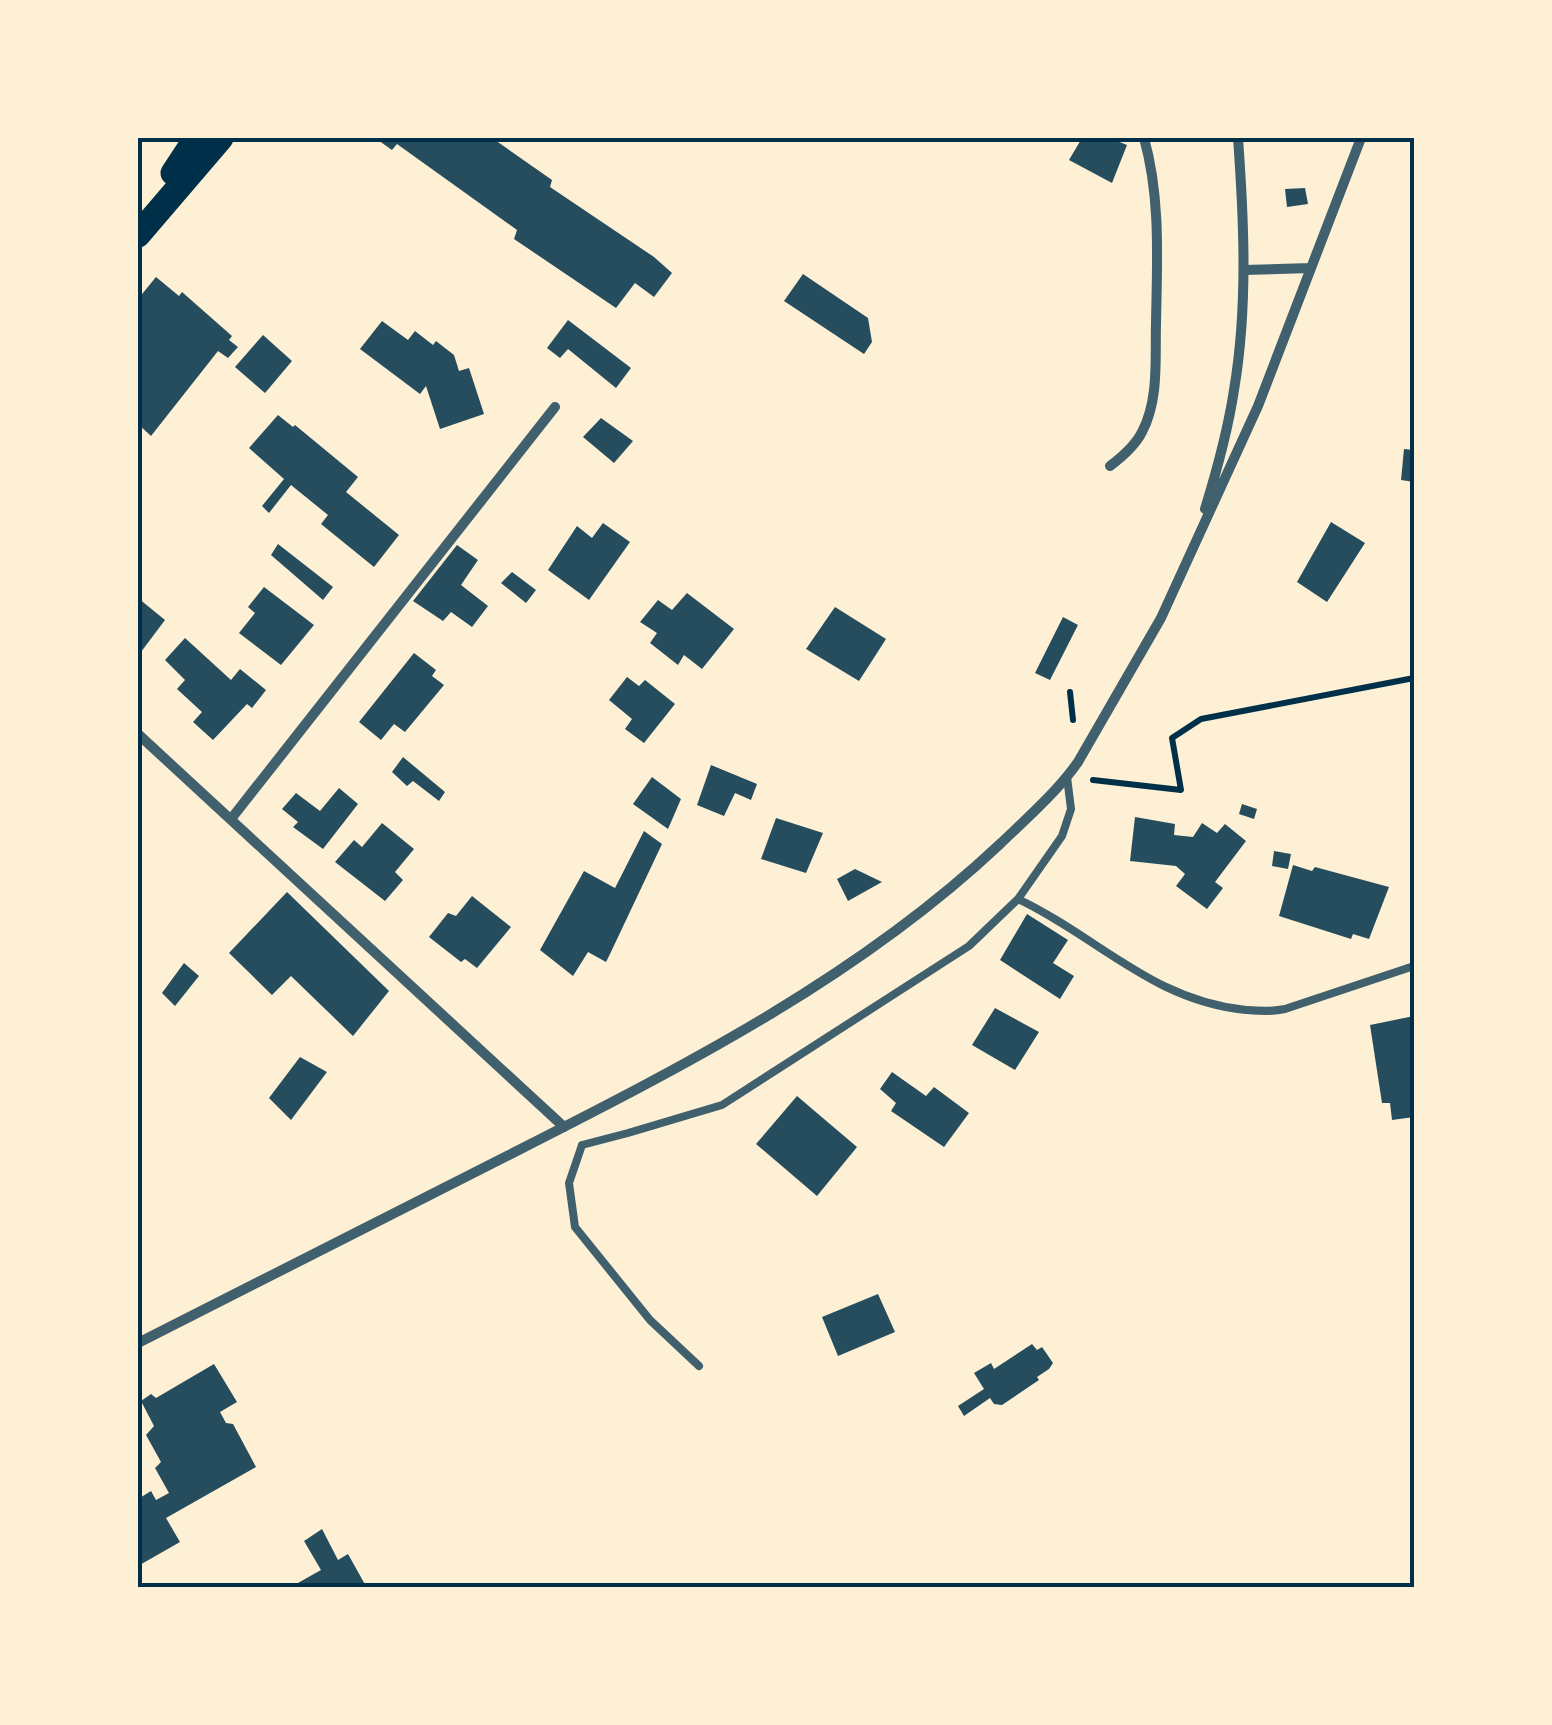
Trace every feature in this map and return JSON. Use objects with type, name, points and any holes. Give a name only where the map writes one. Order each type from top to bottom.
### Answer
[{"type":"main road","points":[[138,227],[196,138]]},
{"type":"main road","points":[[138,235],[221,138]]},
{"type":"street","points":[[1110,466],[1142,434],[1153,401],[1156,222],[1144,138]]},
{"type":"street","points":[[1194,548],[1219,463],[1241,332],[1244,270],[1238,138]]},
{"type":"street","points":[[138,1343],[660,1078],[896,932],[964,878],[1035,811],[1068,777],[1161,618],[1258,406],[1361,138]]},
{"type":"street","points":[[1244,270],[1311,268]]},
{"type":"street","points":[[231,819],[556,407]]},
{"type":"street","points":[[138,734],[564,1127]]},
{"type":"lane","points":[[582,1145],[722,1105],[968,946],[1018,899],[1062,836],[1071,809],[1068,777]]},
{"type":"lane","points":[[1018,899],[1049,914],[1140,976],[1222,1008],[1285,1010],[1414,966]]},
{"type":"lane","points":[[564,1127],[582,1145]]},
{"type":"lane","points":[[582,1145],[570,1184],[575,1227],[650,1320],[699,1366]]},
{"type":"path","points":[[1068,777],[1181,790],[1172,738],[1201,719],[1414,678]]},
{"type":"building","points":[[375,138],[492,138],[552,180],[550,187],[672,273],[654,297],[635,283],[616,308],[514,239],[517,230],[397,144],[392,150]]},
{"type":"building","points":[[1082,138],[1110,138],[1127,145],[1112,183],[1069,160]]},
{"type":"building","points":[[1305,188],[1308,204],[1287,207],[1285,189]]},
{"type":"building","points":[[803,274],[868,318],[872,342],[864,354],[784,301]]},
{"type":"building","points":[[156,277],[179,296],[182,292],[232,336],[229,340],[238,347],[228,358],[218,351],[151,436],[138,424],[138,299]]},
{"type":"building","points":[[568,320],[631,368],[616,388],[568,349],[560,358],[547,348]]},
{"type":"building","points":[[382,321],[408,340],[415,331],[433,345],[436,341],[454,355],[459,371],[469,368],[484,414],[440,429],[426,386],[420,394],[360,349]]},
{"type":"building","points":[[263,335],[292,361],[265,393],[235,367]]},
{"type":"building","points":[[278,415],[358,477],[346,492],[399,535],[374,567],[321,524],[328,515],[291,485],[269,513],[262,506],[284,479],[249,448]]},
{"type":"building","points":[[601,418],[633,441],[614,463],[583,437]]},
{"type":"building","points":[[1404,449],[1414,450],[1414,482],[1401,480]]},
{"type":"building","points":[[1331,522],[1365,543],[1327,602],[1297,582]]},
{"type":"building","points":[[603,523],[630,542],[589,600],[548,570],[577,526],[592,538]]},
{"type":"building","points":[[278,544],[333,587],[323,600],[271,555]]},
{"type":"building","points":[[457,545],[478,560],[461,585],[488,606],[472,627],[451,612],[443,621],[413,601]]},
{"type":"building","points":[[512,572],[536,590],[526,603],[501,583]]},
{"type":"building","points":[[264,587],[314,625],[281,665],[239,633],[255,613],[248,607]]},
{"type":"building","points":[[687,593],[734,629],[702,669],[684,655],[678,665],[650,643],[657,633],[640,622],[658,600],[672,610]]},
{"type":"building","points":[[138,598],[165,620],[138,656]]},
{"type":"building","points":[[835,607],[886,639],[859,681],[806,649]]},
{"type":"building","points":[[1063,617],[1078,625],[1050,680],[1035,673]]},
{"type":"building","points":[[185,638],[231,680],[240,669],[266,690],[252,708],[247,704],[213,740],[193,722],[202,712],[177,689],[185,680],[165,660]]},
{"type":"building","points":[[414,653],[436,670],[432,676],[444,685],[405,732],[394,724],[381,740],[359,722]]},
{"type":"building","points":[[627,677],[639,686],[645,680],[675,704],[644,743],[625,729],[632,719],[609,700]]},
{"type":"building","points":[[403,757],[445,792],[439,801],[413,781],[407,786],[392,772]]},
{"type":"building","points":[[711,765],[757,784],[751,800],[735,793],[724,816],[697,805]]},
{"type":"building","points":[[652,777],[681,799],[668,829],[633,804]]},
{"type":"building","points":[[339,788],[358,804],[323,849],[293,827],[298,822],[282,809],[296,793],[320,811]]},
{"type":"building","points":[[1242,804],[1257,809],[1254,819],[1239,814]]},
{"type":"building","points":[[1135,817],[1175,824],[1174,835],[1193,837],[1202,823],[1217,833],[1225,824],[1246,841],[1215,882],[1223,888],[1207,909],[1176,886],[1185,874],[1176,866],[1130,861]]},
{"type":"building","points":[[776,818],[823,833],[806,873],[761,859]]},
{"type":"building","points":[[382,823],[414,849],[395,872],[403,880],[385,901],[335,862],[354,840],[362,847]]},
{"type":"building","points":[[644,831],[662,844],[610,954],[606,962],[588,952],[573,976],[540,950],[584,871],[615,888]]},
{"type":"building","points":[[1274,851],[1291,854],[1288,869],[1272,866]]},
{"type":"building","points":[[1293,865],[1389,887],[1369,939],[1353,934],[1351,939],[1279,916]]},
{"type":"building","points":[[855,869],[882,882],[848,901],[837,879]]},
{"type":"building","points":[[287,892],[389,991],[353,1036],[291,976],[272,995],[229,953]]},
{"type":"building","points":[[472,896],[511,927],[477,968],[465,959],[461,962],[429,937],[448,913],[456,916]]},
{"type":"building","points":[[1027,914],[1068,940],[1053,963],[1074,976],[1060,999],[1000,960]]},
{"type":"building","points":[[184,963],[199,976],[175,1006],[162,993]]},
{"type":"building","points":[[995,1008],[1039,1032],[1015,1070],[972,1045]]},
{"type":"building","points":[[1414,1016],[1414,1117],[1392,1120],[1390,1103],[1382,1103],[1370,1025]]},
{"type":"building","points":[[300,1057],[327,1072],[291,1120],[269,1098]]},
{"type":"building","points":[[892,1072],[926,1096],[934,1087],[969,1113],[944,1147],[891,1111],[896,1103],[880,1089]]},
{"type":"building","points":[[797,1096],[857,1147],[817,1196],[756,1144]]},
{"type":"building","points":[[878,1294],[895,1332],[838,1356],[822,1317]]},
{"type":"building","points":[[1032,1344],[1037,1350],[1042,1347],[1053,1363],[1037,1377],[1039,1380],[1002,1405],[994,1404],[990,1398],[964,1416],[958,1406],[984,1389],[974,1373],[991,1363],[994,1369]]},
{"type":"building","points":[[214,1364],[237,1402],[220,1412],[226,1423],[233,1424],[256,1467],[166,1518],[180,1542],[138,1566],[138,1499],[151,1491],[156,1500],[169,1493],[155,1468],[161,1462],[146,1435],[154,1426],[141,1401],[151,1394],[156,1398]]},
{"type":"building","points":[[322,1529],[338,1560],[348,1554],[367,1588],[289,1588],[321,1570],[304,1541]]}]
